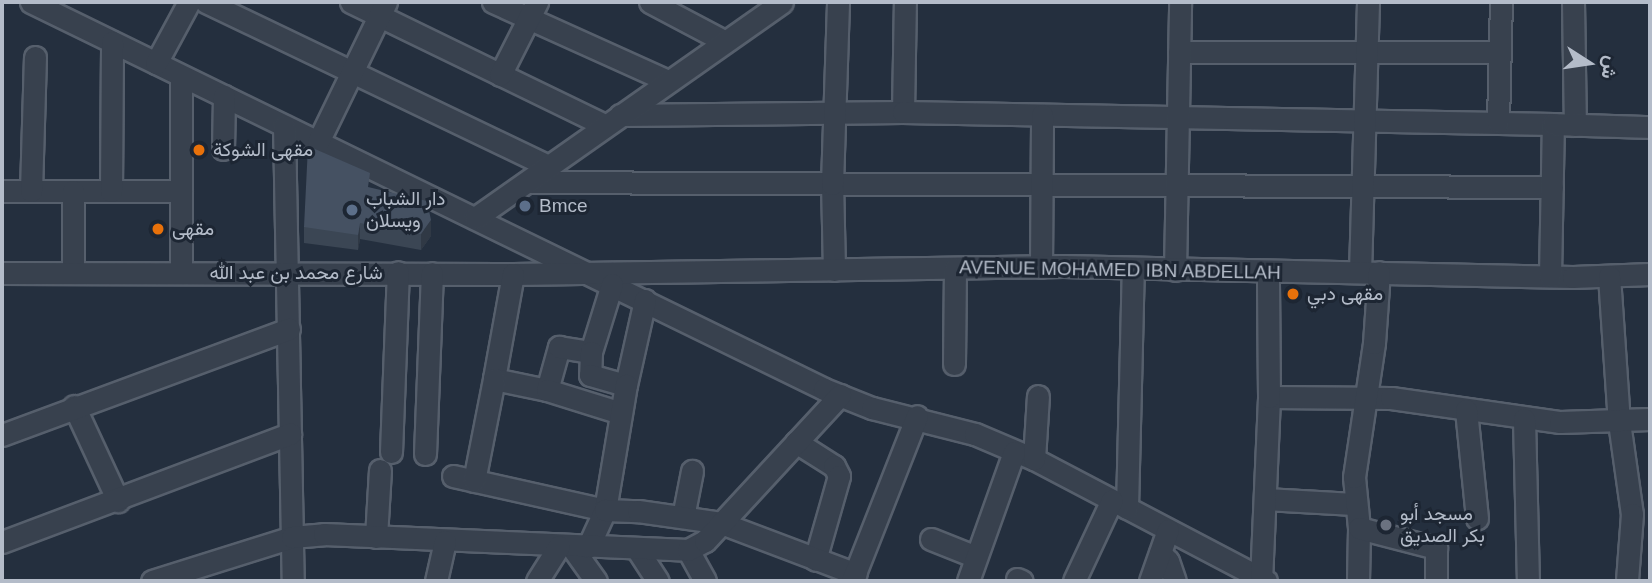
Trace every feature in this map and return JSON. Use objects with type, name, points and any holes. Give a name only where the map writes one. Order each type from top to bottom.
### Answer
[{"type":"street","points":[[31,2],[840,395],[916,416],[1024,455],[1263,580],[1269,397],[1268,272]]},
{"type":"street","points":[[156,63],[188,2]]},
{"type":"street","points":[[206,2],[549,166]]},
{"type":"street","points":[[351,2],[383,9],[500,75],[612,120],[903,112],[1366,119],[1650,127]]},
{"type":"street","points":[[494,2],[533,11],[667,81]]},
{"type":"street","points":[[650,2],[724,41]]},
{"type":"street","points":[[697,2],[697,25]]},
{"type":"street","points":[[834,270],[832,184],[838,2]]},
{"type":"street","points":[[903,112],[905,2]]},
{"type":"street","points":[[1175,270],[1180,2]]},
{"type":"street","points":[[1358,581],[1359,528],[1354,504],[1367,399],[1368,2]]},
{"type":"street","points":[[1498,122],[1502,2]]},
{"type":"street","points":[[1573,2],[1575,125]]},
{"type":"street","points":[[475,218],[724,41],[770,5]]},
{"type":"street","points":[[318,142],[383,9]]},
{"type":"street","points":[[500,75],[533,11]]},
{"type":"street","points":[[111,191],[112,42]]},
{"type":"street","points":[[1179,52],[1500,52]]},
{"type":"street","points":[[31,191],[35,57]]},
{"type":"street","points":[[181,76],[181,273]]},
{"type":"street","points":[[223,149],[224,96]]},
{"type":"street","points":[[1041,267],[1042,115]]},
{"type":"street","points":[[1550,276],[1553,124]]},
{"type":"street","points":[[284,126],[293,581]]},
{"type":"street","points":[[527,182],[1552,187]]},
{"type":"street","points":[[2,191],[181,191]]},
{"type":"street","points":[[73,191],[73,273]]},
{"type":"street","name":"AVENUE MOHAMED IBN ABDELLAH","points":[[589,273],[1041,267],[1550,276],[1650,274]]},
{"type":"street","points":[[954,364],[955,268]]},
{"type":"street","points":[[1074,581],[1119,504],[1133,269]]},
{"type":"street","points":[[376,537],[386,461],[398,272]]},
{"type":"street","name":"شارع محمد بن عبد الله","points":[[2,273],[589,273]]},
{"type":"street","points":[[425,454],[432,273]]},
{"type":"street","points":[[513,274],[494,379],[463,478],[605,510],[721,523],[854,578],[916,416]]},
{"type":"street","points":[[1609,276],[1619,422],[1632,514],[1628,581]]},
{"type":"street","points":[[612,284],[591,352],[590,375],[626,385]]},
{"type":"street","points":[[537,581],[605,510],[626,385],[645,300]]},
{"type":"street","points":[[2,435],[74,406],[289,329]]},
{"type":"street","points":[[547,390],[559,346],[591,352]]},
{"type":"street","points":[[494,379],[547,390],[621,413]]},
{"type":"street","points":[[152,581],[292,537],[376,537],[688,550],[721,523],[840,395]]},
{"type":"street","points":[[968,581],[976,557],[1024,455],[1038,396]]},
{"type":"street","points":[[1269,397],[1367,399],[1524,419],[1619,422],[1650,419]]},
{"type":"street","points":[[74,406],[118,500]]},
{"type":"street","points":[[1466,410],[1477,518]]},
{"type":"street","points":[[1524,419],[1528,581]]},
{"type":"street","points":[[2,542],[290,434]]},
{"type":"street","points":[[796,442],[834,466],[839,476],[815,560]]},
{"type":"street","points":[[683,517],[692,471]]},
{"type":"street","points":[[1265,499],[1354,504]]},
{"type":"street","points":[[1359,528],[1436,548],[1436,581]]},
{"type":"street","points":[[1150,581],[1168,530]]},
{"type":"street","points":[[930,539],[976,557]]},
{"type":"street","points":[[436,581],[445,541]]},
{"type":"street","points":[[573,546],[596,581]]},
{"type":"street","points":[[637,549],[658,581]]},
{"type":"street","points":[[688,550],[705,581]]},
{"type":"street","points":[[1160,553],[1175,581]]},
{"type":"building","name":"دار الشباب ويسلان","points":[[308,146],[370,173],[368,187],[427,201],[431,220],[421,234],[360,223],[358,235],[304,227]]},
{"type":"place","name":"مقهى الشوكة","points":[[199,150]]},
{"type":"place","name":"Bmce","points":[[525,206]]},
{"type":"place","name":"دار الشباب ويسلان","points":[[352,210]]},
{"type":"place","name":"مقهى","points":[[158,229]]},
{"type":"place","name":"مقهى دبي","points":[[1293,294]]},
{"type":"place","name":"مسجد أبو بكر الصديق","points":[[1386,525]]}]
